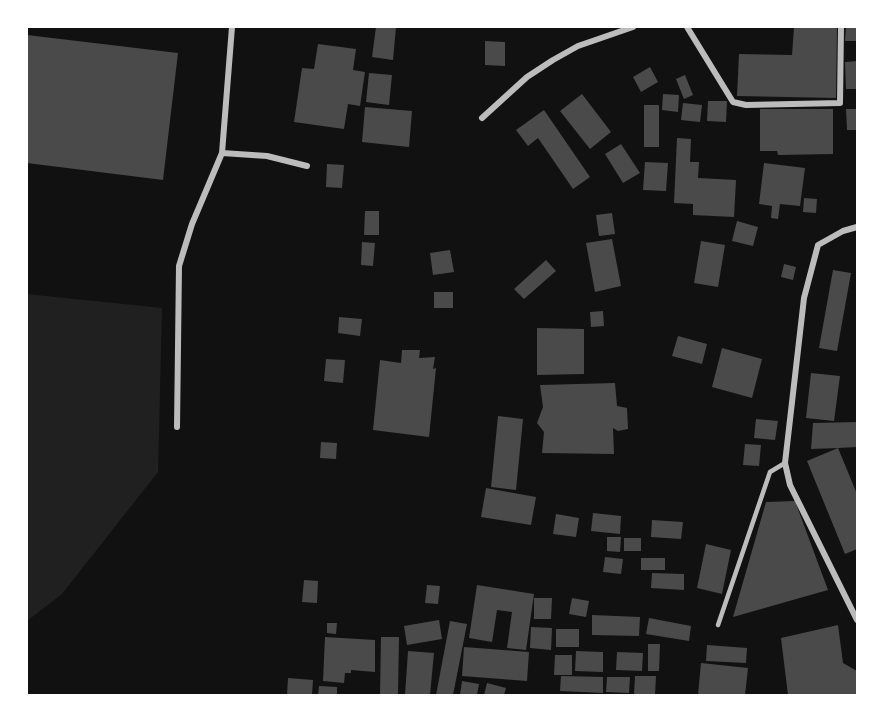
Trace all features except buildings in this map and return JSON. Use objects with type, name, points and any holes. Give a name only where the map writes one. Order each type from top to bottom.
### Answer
[{"type":"street","points":[[177,427],[179,266],[192,224],[222,153],[232,27]]},
{"type":"street","points":[[482,118],[527,77],[553,60],[578,46],[633,27]]},
{"type":"street","points":[[687,27],[733,102],[746,105],[840,103],[841,27]]},
{"type":"street","points":[[222,153],[267,156],[307,166]]},
{"type":"street","points":[[857,227],[843,231],[818,245],[804,298],[785,462],[790,485],[857,620]]},
{"type":"lane","points":[[718,625],[770,472],[785,462]]},
{"type":"shaded area","points":[[27,294],[162,308],[158,472],[62,594],[27,621]]}]
